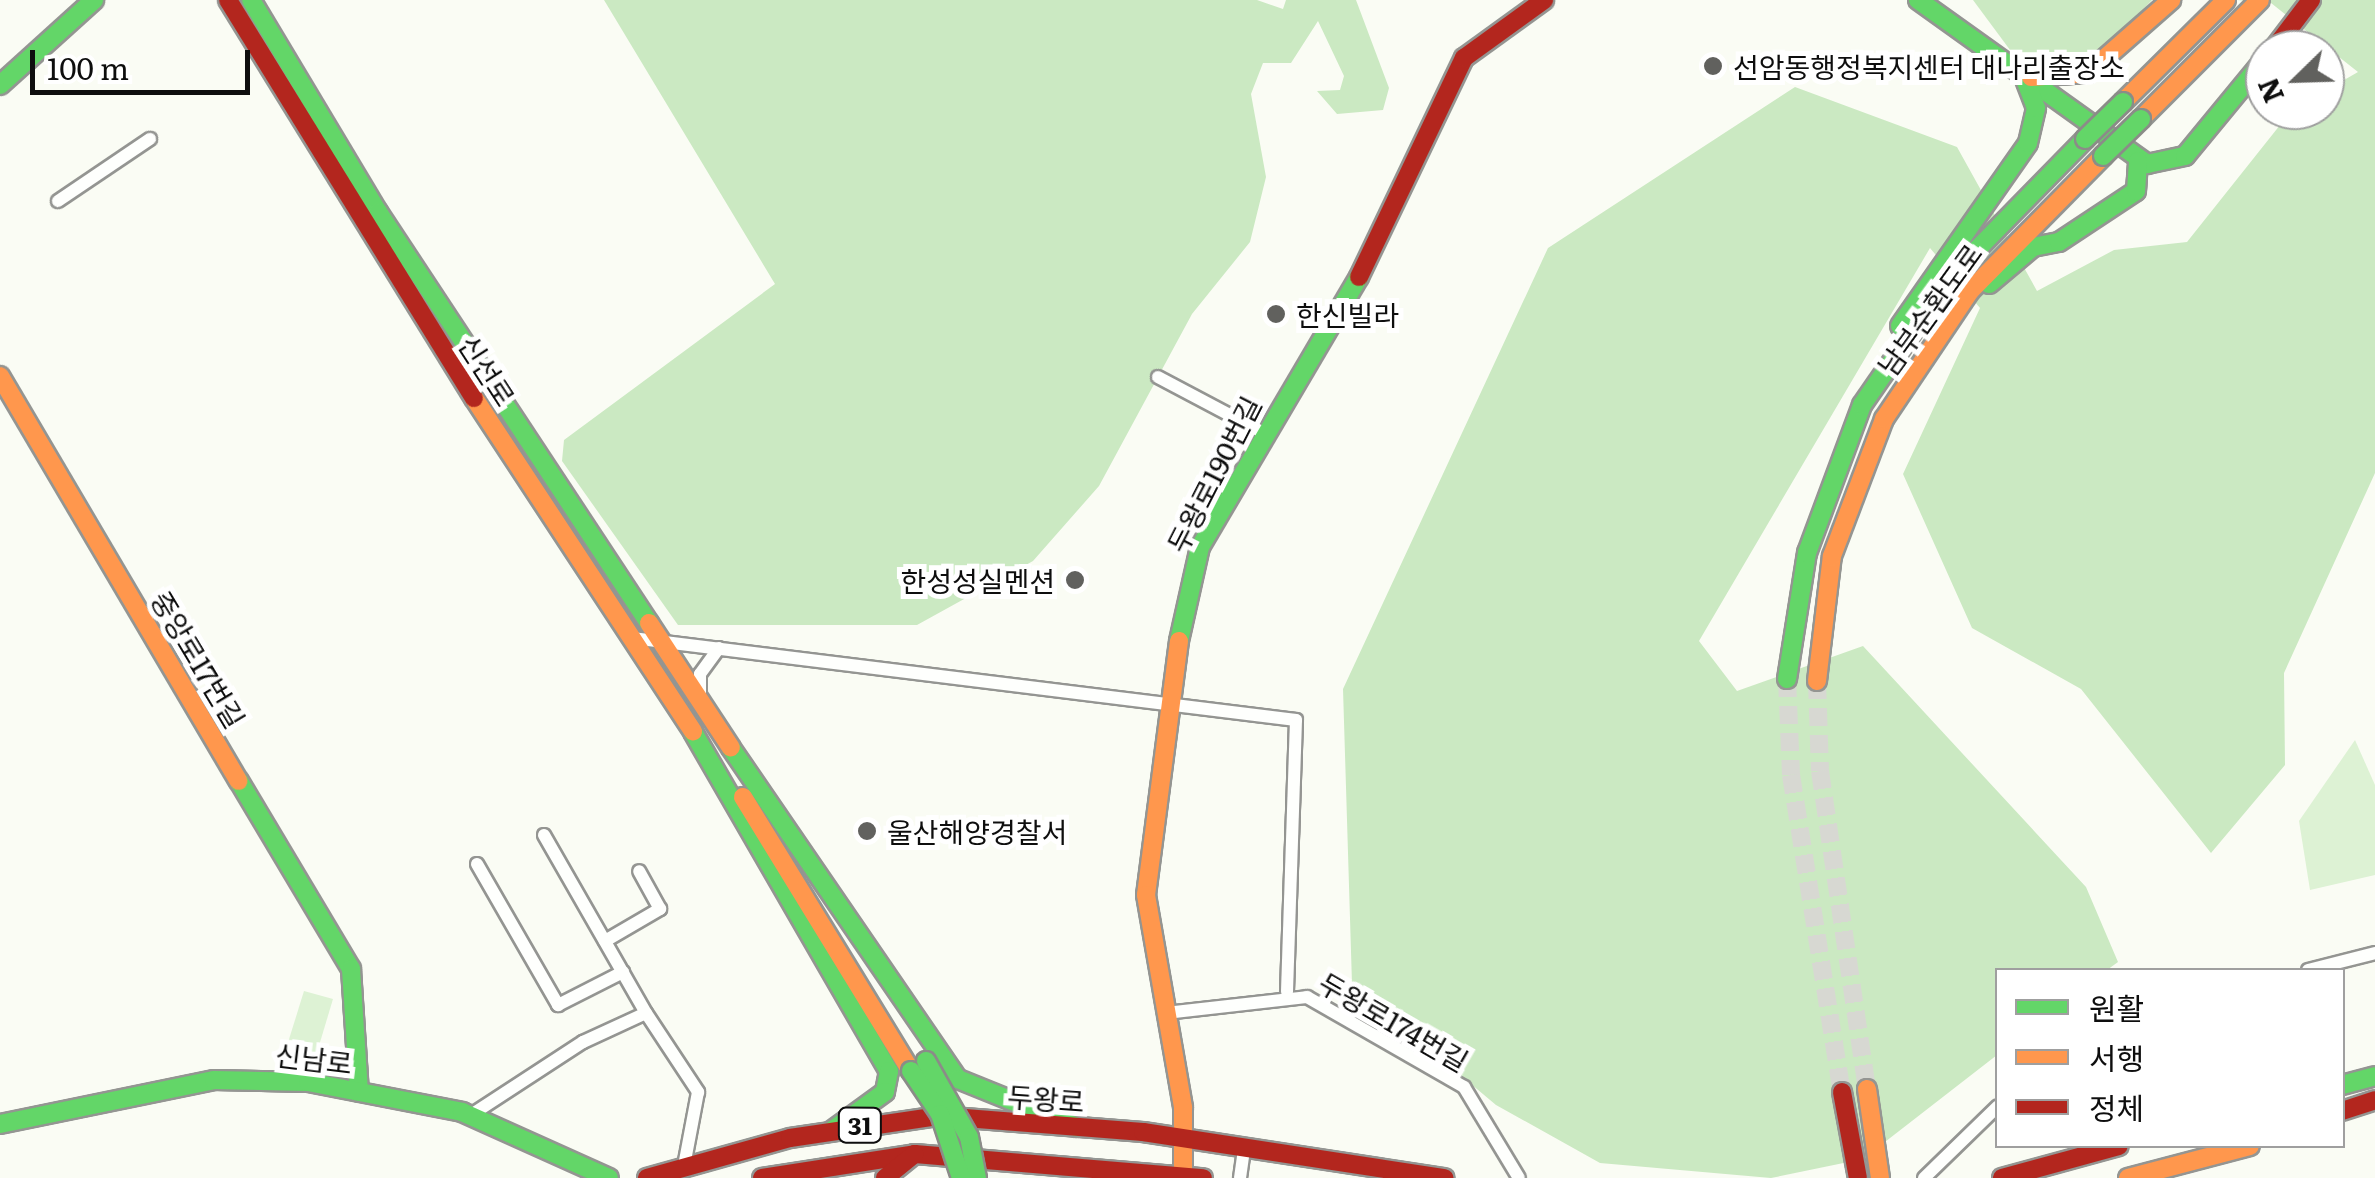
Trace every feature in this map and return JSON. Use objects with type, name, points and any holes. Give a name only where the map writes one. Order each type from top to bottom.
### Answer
[{"type":"main road","points":[[0,86],[94,0]]},
{"type":"main road","name":"신선로","points":[[228,0],[714,762]]},
{"type":"main road","name":"신선로","points":[[250,0],[731,748]]},
{"type":"main road","name":"두왕로190번길","points":[[1183,1174],[1184,1138],[1146,896],[1164,700],[1200,547],[1262,432],[1324,347],[1464,58],[1544,0]]},
{"type":"main road","points":[[1918,0],[2138,161],[2157,166],[2184,156],[2245,83]]},
{"type":"main road","points":[[2021,74],[2054,81],[2088,73],[2171,0]]},
{"type":"main road","name":"남부순환도로","points":[[1786,679],[1807,553],[1862,405],[1952,274],[2226,0]]},
{"type":"main road","name":"남부순환도로","points":[[1817,681],[1823,604],[1846,513],[1884,419],[1938,336],[2102,156],[2260,0]]},
{"type":"main road","points":[[2288,30],[2311,0]]},
{"type":"main road","points":[[1843,449],[1914,302],[2028,143],[2036,108],[2021,74]]},
{"type":"main road","points":[[1938,336],[2033,248],[2059,242],[2136,191],[2138,161]]},
{"type":"main road","name":"중앙로17번길","points":[[0,376],[350,970],[360,1092]]},
{"type":"main road","points":[[731,748],[918,1066],[940,1114],[961,1178]]},
{"type":"main road","points":[[731,748],[958,1080],[988,1098],[1046,1106],[1079,1128]]},
{"type":"main road","points":[[714,762],[758,815],[918,1066],[969,1136],[977,1178]]},
{"type":"main road","points":[[714,762],[889,1071],[885,1092],[830,1132]]},
{"type":"main road","points":[[2345,1083],[2375,1076]]},
{"type":"main road","name":"신남로","points":[[0,1124],[214,1080],[360,1092],[471,1115],[609,1178]]},
{"type":"main road","points":[[1866,1088],[1880,1178]]},
{"type":"main road","points":[[1842,1092],[1858,1178]]},
{"type":"main road","points":[[2345,1111],[2375,1100]]},
{"type":"main road","name":"두왕로","points":[[647,1178],[830,1132],[938,1116],[1184,1138],[1445,1178]]},
{"type":"main road","points":[[2002,1178],[2111,1148]]},
{"type":"main road","points":[[2128,1178],[2242,1148]]},
{"type":"main road","points":[[885,1178],[915,1154]]},
{"type":"main road","points":[[762,1178],[915,1154],[1204,1178]]},
{"type":"street","points":[[58,201],[150,139]]},
{"type":"street","points":[[1158,377],[1262,432]]},
{"type":"street","points":[[632,638],[1164,700]]},
{"type":"street","points":[[702,704],[700,674],[720,648]]},
{"type":"street","name":"두왕로174번길","points":[[1164,700],[1296,720],[1287,992],[1464,1087],[1519,1178]]},
{"type":"street","points":[[544,835],[646,1013],[698,1092],[684,1166]]},
{"type":"street","points":[[477,864],[558,1005],[623,972]]},
{"type":"street","points":[[605,941],[660,910],[638,871]]},
{"type":"street","points":[[2315,968],[2375,952]]},
{"type":"street","points":[[1165,1013],[1287,992]]},
{"type":"street","points":[[471,1115],[583,1042],[646,1013]]},
{"type":"street","points":[[1924,1178],[1995,1109]]},
{"type":"street","points":[[1240,1178],[1244,1148]]},
{"type":"green space","points":[[604,0],[1257,0],[1283,9],[1286,0],[1356,0],[1389,88],[1383,110],[1337,114],[1317,91],[1340,90],[1344,76],[1318,21],[1291,63],[1263,63],[1251,94],[1266,177],[1250,242],[1192,314],[1099,486],[1033,561],[917,625],[678,625],[562,461],[564,440],[775,284]]},
{"type":"green space","points":[[1973,0],[2152,0],[2101,54],[2051,57],[2013,54]]},
{"type":"green space","points":[[2237,0],[2375,0],[2375,473],[2284,673],[2285,765],[2211,853],[2081,689],[1972,628],[1903,474],[1980,308],[1930,248],[1699,641],[1737,691],[1863,646],[2086,887],[2118,962],[2110,968],[1995,968],[1995,1057],[1863,1159],[1771,1178],[1600,1163],[1496,1105],[1352,984],[1343,689],[1548,248],[1795,87],[1957,147],[2037,291],[2114,250],[2187,242],[2276,130],[2345,130],[2345,79],[2358,72],[2345,62],[2345,30],[2305,30],[2271,3]]},
{"type":"green space","points":[[2355,740],[2375,785],[2375,875],[2310,890],[2299,821]]},
{"type":"green space","points":[[304,991],[333,999],[315,1059],[286,1049]]},
{"type":"tunnel","points":[[1787,679],[1791,775],[1842,1092]]},
{"type":"tunnel","points":[[1817,681],[1820,771],[1867,1089]]},
{"type":"traffic: fast","points":[[0,85],[94,0]]},
{"type":"traffic: fast","points":[[251,0],[378,212],[649,623]]},
{"type":"traffic: fast","points":[[1918,0],[2147,164],[2185,156],[2245,83]]},
{"type":"traffic: fast","points":[[1900,326],[2028,143],[2036,108],[2024,77]]},
{"type":"traffic: fast","points":[[2085,139],[2123,102]]},
{"type":"traffic: fast","points":[[2103,156],[2141,119]]},
{"type":"traffic: fast","points":[[1787,679],[1807,553],[1862,405],[1952,275],[2085,139]]},
{"type":"traffic: fast","points":[[1989,284],[2033,247],[2059,242],[2136,191],[2138,161]]},
{"type":"traffic: fast","points":[[1179,641],[1200,547],[1359,277]]},
{"type":"traffic: fast","points":[[693,732],[889,1071],[885,1092],[830,1132]]},
{"type":"traffic: fast","points":[[731,748],[958,1079],[1077,1127]]},
{"type":"traffic: fast","points":[[239,781],[351,969],[359,1092]]},
{"type":"traffic: fast","points":[[926,1061],[969,1137],[977,1178]]},
{"type":"traffic: fast","points":[[911,1071],[940,1114],[961,1178]]},
{"type":"traffic: fast","points":[[2345,1084],[2375,1076]]},
{"type":"traffic: fast","points":[[0,1124],[214,1080],[308,1082],[462,1112],[609,1178]]},
{"type":"traffic: slow","points":[[2031,77],[2088,73],[2171,0]]},
{"type":"traffic: slow","points":[[2123,102],[2226,0]]},
{"type":"traffic: slow","points":[[2141,119],[2260,0]]},
{"type":"traffic: slow","points":[[1817,681],[1832,556],[1884,419],[1970,291],[2103,156]]},
{"type":"traffic: slow","points":[[0,376],[239,781]]},
{"type":"traffic: slow","points":[[474,398],[693,732]]},
{"type":"traffic: slow","points":[[649,623],[731,748]]},
{"type":"traffic: slow","points":[[1179,641],[1146,895],[1183,1108],[1183,1174]]},
{"type":"traffic: slow","points":[[743,797],[911,1071]]},
{"type":"traffic: slow","points":[[1867,1089],[1880,1178]]},
{"type":"traffic: slow","points":[[2128,1178],[2242,1148]]},
{"type":"traffic: jam","points":[[228,0],[474,398]]},
{"type":"traffic: jam","points":[[1359,277],[1464,58],[1544,0]]},
{"type":"traffic: jam","points":[[2288,30],[2311,0]]},
{"type":"traffic: jam","points":[[1842,1092],[1858,1178]]},
{"type":"traffic: jam","points":[[2345,1110],[2375,1100]]},
{"type":"traffic: jam","points":[[647,1178],[790,1138],[939,1116],[1143,1132],[1445,1178]]},
{"type":"traffic: jam","points":[[2002,1178],[2112,1148]]},
{"type":"traffic: jam","points":[[885,1178],[915,1154]]},
{"type":"traffic: jam","points":[[762,1178],[915,1154],[1203,1178]]},
{"type":"place","name":"선암동행정복지센터 대나리출장소","points":[[1713,66]]},
{"type":"place","name":"한신빌라","points":[[1276,314]]},
{"type":"place","name":"한성성실멘션","points":[[1075,580]]},
{"type":"place","name":"울산해양경찰서","points":[[867,831]]}]
